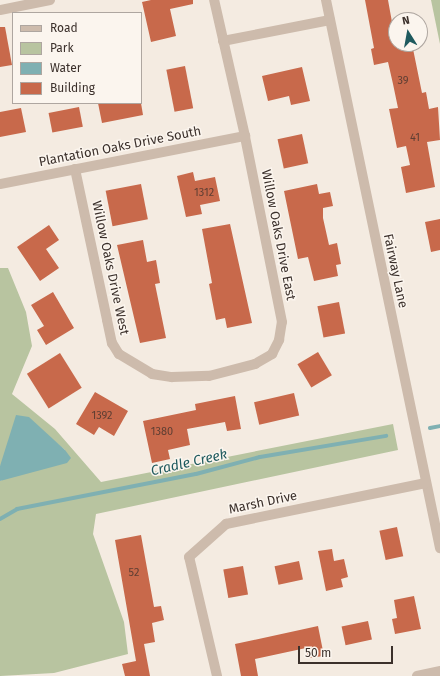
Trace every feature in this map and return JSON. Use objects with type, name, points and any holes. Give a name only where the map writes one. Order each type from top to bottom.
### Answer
[{"type":"street","points":[[0,10],[50,0]]},
{"type":"street","name":"Willow Oaks Drive East","points":[[214,0],[245,136],[282,322],[279,340]]},
{"type":"street","name":"Fairway Lane","points":[[326,0],[440,548]]},
{"type":"street","points":[[223,41],[330,20]]},
{"type":"street","name":"Plantation Oaks Drive South","points":[[0,184],[245,136]]},
{"type":"street","name":"Willow Oaks Drive West","points":[[75,169],[112,343],[119,354],[152,374],[172,377],[209,376],[255,364],[272,354],[279,340]]},
{"type":"street","name":"Marsh Drive","points":[[217,676],[189,557],[226,524],[426,483]]},
{"type":"street","points":[[417,676],[440,671]]},
{"type":"green space","points":[[431,0],[440,0],[440,44]]},
{"type":"green space","points":[[0,268],[8,268],[26,312],[32,346],[12,394],[55,429],[101,482],[393,424],[398,450],[96,514],[93,534],[124,622],[128,654],[54,673],[0,676],[0,481],[65,450],[48,436],[0,466]]},
{"type":"water","points":[[16,415],[29,417],[65,450],[71,458],[67,463],[0,481],[0,466]]},
{"type":"building","points":[[151,0],[193,0],[193,4],[170,9],[176,36],[151,42],[142,2]]},
{"type":"building","points":[[365,0],[388,0],[390,12],[388,12],[388,52],[414,52],[422,93],[426,92],[429,109],[438,107],[440,140],[427,142],[435,187],[406,193],[401,167],[410,165],[406,146],[397,148],[389,109],[398,108],[393,84],[388,62],[374,65],[371,49],[374,48]]},
{"type":"building","points":[[0,27],[5,27],[12,65],[0,67]]},
{"type":"building","points":[[185,66],[193,108],[175,112],[166,70]]},
{"type":"building","points":[[302,67],[310,101],[291,105],[289,96],[268,101],[262,76]]},
{"type":"building","points":[[98,104],[141,104],[143,115],[102,123]]},
{"type":"building","points":[[79,107],[83,127],[52,133],[49,113]]},
{"type":"building","points":[[21,108],[26,132],[0,137],[0,112]]},
{"type":"building","points":[[302,134],[308,163],[284,169],[278,139]]},
{"type":"building","points":[[193,172],[195,181],[215,177],[220,201],[200,205],[202,214],[186,217],[177,176]]},
{"type":"building","points":[[141,184],[148,219],[113,226],[106,191]]},
{"type":"building","points":[[317,184],[319,194],[330,192],[333,206],[323,208],[323,218],[329,245],[337,243],[341,264],[336,265],[338,276],[314,281],[308,257],[298,259],[284,191]]},
{"type":"building","points":[[440,219],[440,250],[431,252],[425,222]]},
{"type":"building","points":[[230,224],[252,323],[227,328],[225,318],[216,320],[209,284],[212,283],[202,229]]},
{"type":"building","points":[[49,225],[59,240],[46,249],[59,268],[40,281],[17,247]]},
{"type":"building","points":[[143,240],[147,262],[156,260],[160,283],[155,284],[166,338],[140,343],[117,245]]},
{"type":"building","points":[[53,292],[74,328],[46,345],[37,330],[44,326],[31,305]]},
{"type":"building","points":[[339,302],[345,333],[324,338],[317,306]]},
{"type":"building","points":[[318,352],[332,375],[311,388],[297,364]]},
{"type":"building","points":[[60,353],[82,388],[49,408],[27,374]]},
{"type":"building","points":[[95,392],[128,411],[114,436],[99,427],[94,435],[76,424]]},
{"type":"building","points":[[294,393],[299,415],[259,425],[254,402]]},
{"type":"building","points":[[235,396],[241,429],[227,431],[225,422],[187,429],[190,445],[168,450],[170,459],[152,463],[143,421],[196,410],[195,404]]},
{"type":"building","points":[[397,527],[403,556],[386,560],[379,531]]},
{"type":"building","points":[[141,535],[154,607],[161,606],[164,620],[152,623],[155,642],[144,644],[150,676],[125,676],[122,664],[136,661],[115,540]]},
{"type":"building","points":[[332,549],[334,561],[344,559],[348,577],[341,579],[343,587],[326,591],[318,551]]},
{"type":"building","points":[[299,561],[303,580],[278,585],[275,566]]},
{"type":"building","points":[[243,566],[248,595],[228,598],[223,569]]},
{"type":"building","points":[[414,596],[421,629],[395,634],[392,619],[397,618],[394,600]]},
{"type":"building","points":[[368,621],[372,640],[346,645],[342,627]]},
{"type":"building","points":[[318,626],[324,656],[308,658],[306,648],[255,659],[258,676],[241,676],[235,644]]},
{"type":"waterway","name":"Cradle Creek","points":[[430,428],[440,426]]},
{"type":"waterway","name":"Cradle Creek","points":[[0,519],[17,509],[196,474],[260,457],[386,436]]}]
